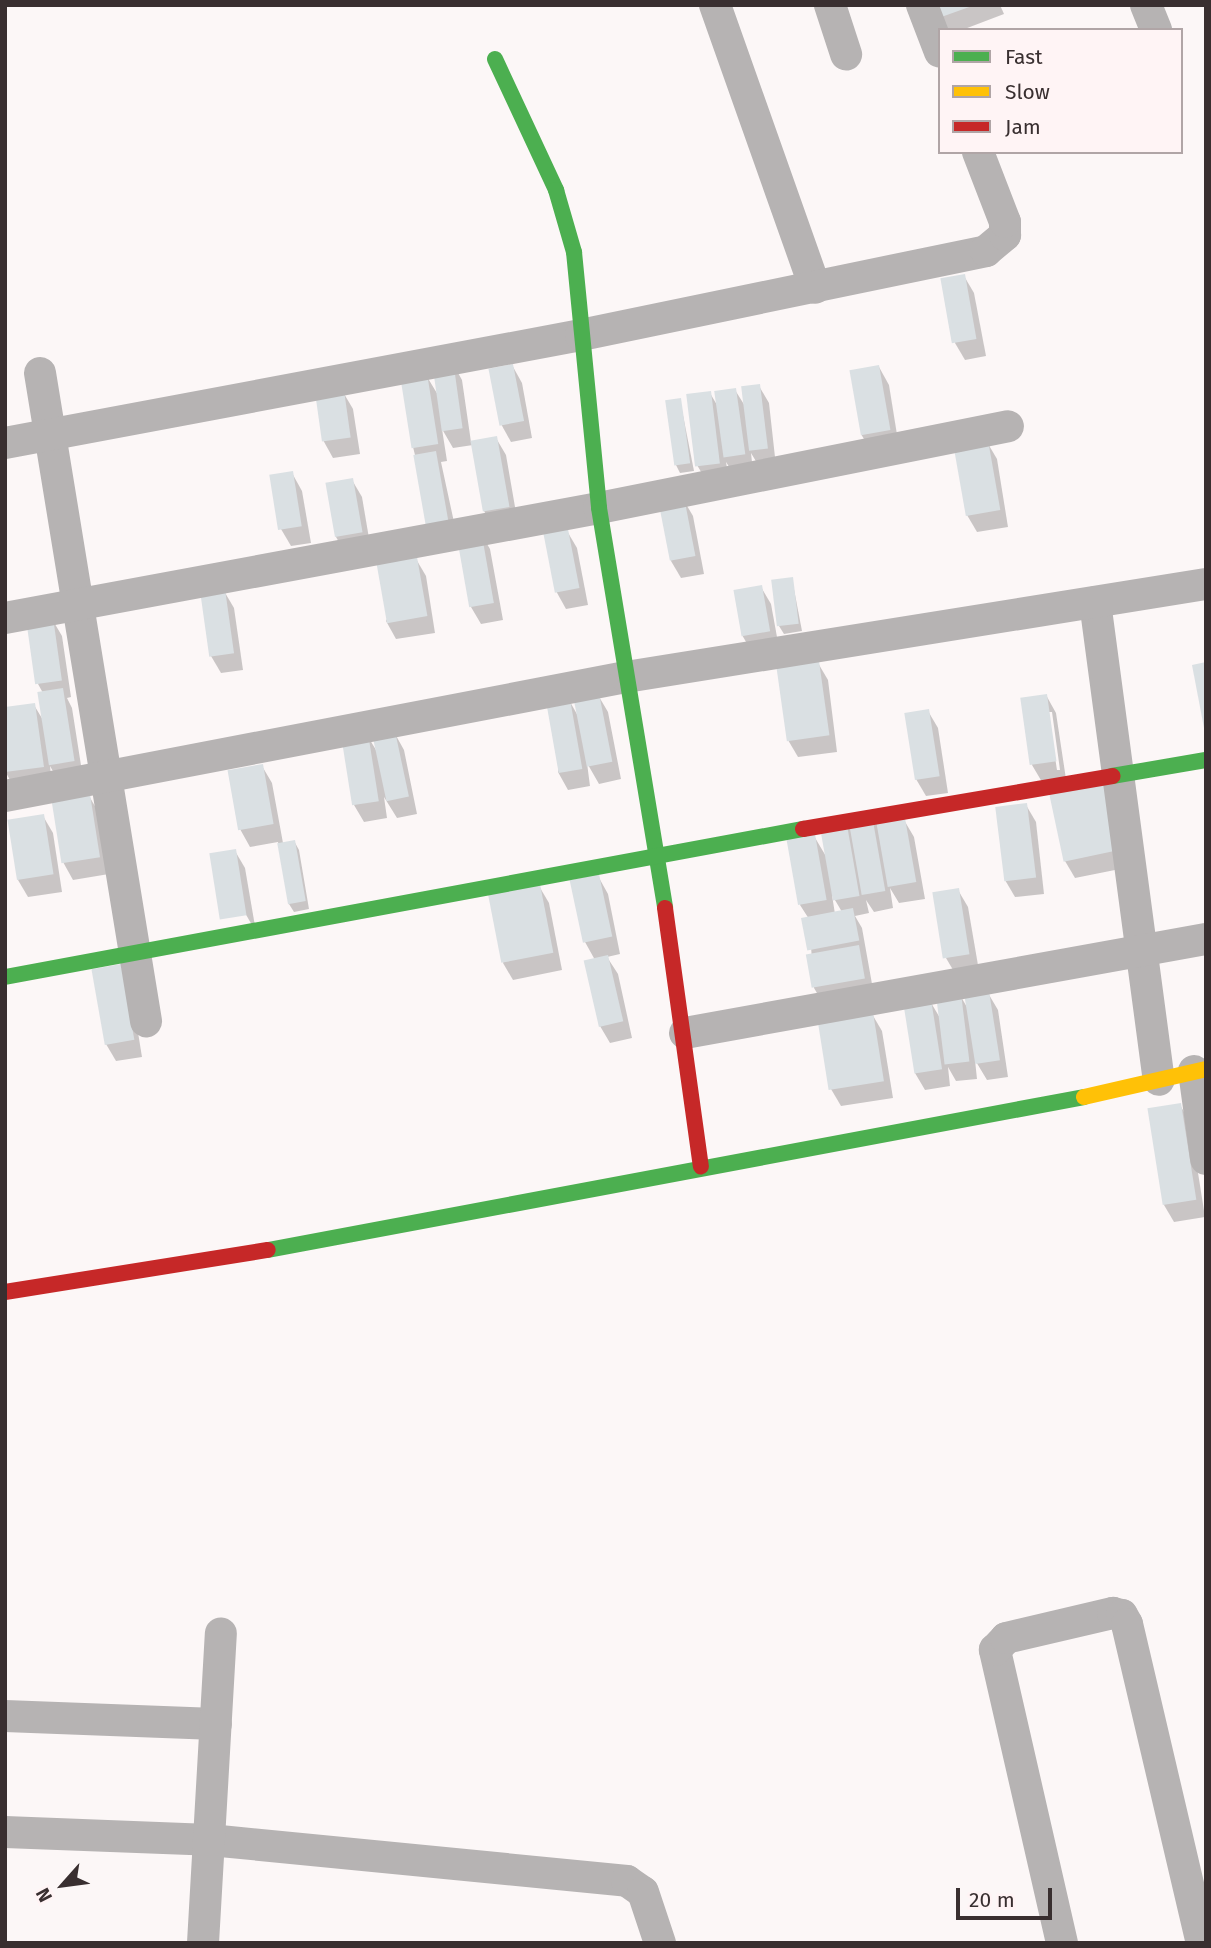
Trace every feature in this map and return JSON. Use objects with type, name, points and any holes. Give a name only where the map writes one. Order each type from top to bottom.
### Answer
[{"type":"street","points":[[715,5],[815,288]]},
{"type":"street","points":[[830,5],[846,54]]},
{"type":"street","points":[[922,5],[938,47]]},
{"type":"street","points":[[1146,5],[1155,28]]},
{"type":"street","points":[[495,59],[556,190],[574,251],[599,509],[685,1033],[701,1167]]},
{"type":"street","points":[[5,443],[581,335],[815,288],[997,246],[1005,235],[1005,222],[979,154]]},
{"type":"street","points":[[40,373],[146,1021]]},
{"type":"street","points":[[5,618],[599,509],[1008,426]]},
{"type":"street","points":[[5,796],[626,677],[1206,584]]},
{"type":"street","points":[[1095,602],[1159,1080]]},
{"type":"street","points":[[5,976],[654,855],[1116,773],[1206,760]]},
{"type":"street","points":[[685,1033],[1142,948],[1206,939]]},
{"type":"street","points":[[5,1292],[283,1248],[701,1167],[1017,1112],[1200,1070],[1206,1159]]},
{"type":"street","points":[[1062,1943],[995,1650],[1006,1638],[1113,1613],[1122,1615],[1127,1624],[1202,1943]]},
{"type":"street","points":[[204,1943],[222,1634]]},
{"type":"street","points":[[5,1716],[216,1724]]},
{"type":"street","points":[[5,1832],[210,1840],[627,1881],[643,1892],[660,1943]]},
{"type":"building","points":[[927,5],[972,5],[972,6],[933,20]]},
{"type":"building","points":[[965,274],[976,339],[952,343],[940,278]]},
{"type":"building","points":[[453,360],[463,428],[442,431],[432,363]]},
{"type":"building","points":[[513,364],[524,421],[500,426],[488,369]]},
{"type":"building","points":[[879,365],[890,430],[861,435],[849,370]]},
{"type":"building","points":[[427,373],[438,444],[412,448],[400,377]]},
{"type":"building","points":[[760,384],[768,449],[749,451],[741,386]]},
{"type":"building","points":[[736,388],[745,454],[724,457],[714,391]]},
{"type":"building","points":[[344,390],[351,438],[322,442],[315,394]]},
{"type":"building","points":[[711,391],[720,463],[695,467],[686,394]]},
{"type":"building","points":[[681,398],[690,463],[674,466],[665,400]]},
{"type":"building","points":[[497,436],[510,507],[483,512],[470,441]]},
{"type":"building","points":[[988,440],[1000,510],[966,516],[954,446]]},
{"type":"building","points":[[436,451],[449,523],[426,527],[413,455]]},
{"type":"building","points":[[293,471],[302,526],[278,530],[269,475]]},
{"type":"building","points":[[353,478],[363,532],[335,537],[325,483]]},
{"type":"building","points":[[684,497],[695,556],[670,561],[658,502]]},
{"type":"building","points":[[568,529],[579,588],[555,593],[543,534]]},
{"type":"building","points":[[481,530],[494,603],[469,607],[456,534]]},
{"type":"building","points":[[417,557],[427,616],[387,623],[377,564]]},
{"type":"building","points":[[793,577],[799,624],[777,626],[771,580]]},
{"type":"building","points":[[762,585],[770,631],[742,636],[733,590]]},
{"type":"building","points":[[225,589],[234,653],[209,657],[200,592]]},
{"type":"building","points":[[53,617],[62,680],[35,684],[26,621]]},
{"type":"building","points":[[819,661],[829,735],[787,741],[776,667]]},
{"type":"building","points":[[1206,662],[1206,728],[1204,728],[1192,665]]},
{"type":"building","points":[[63,688],[75,761],[49,765],[37,692]]},
{"type":"building","points":[[599,693],[612,762],[587,767],[573,698]]},
{"type":"building","points":[[1047,694],[1056,761],[1030,765],[1020,698]]},
{"type":"building","points":[[570,699],[582,769],[559,773],[546,703]]},
{"type":"building","points":[[35,703],[44,767],[5,772],[5,707]]},
{"type":"building","points":[[929,709],[940,776],[915,780],[904,713]]},
{"type":"building","points":[[395,731],[409,797],[386,801],[373,736]]},
{"type":"building","points":[[368,733],[379,801],[352,805],[341,737]]},
{"type":"building","points":[[263,764],[274,824],[238,830],[228,770]]},
{"type":"building","points":[[1107,782],[1121,849],[1064,862],[1049,794]]},
{"type":"building","points":[[90,794],[100,857],[61,863],[51,800]]},
{"type":"building","points":[[1027,803],[1036,877],[1004,881],[995,807]]},
{"type":"building","points":[[44,814],[54,874],[17,880],[7,820]]},
{"type":"building","points":[[905,818],[916,882],[888,887],[876,823]]},
{"type":"building","points":[[873,821],[885,891],[862,895],[849,825]]},
{"type":"building","points":[[847,825],[860,896],[833,901],[820,830]]},
{"type":"building","points":[[815,834],[827,900],[798,905],[786,839]]},
{"type":"building","points":[[295,840],[306,901],[288,904],[277,843]]},
{"type":"building","points":[[236,849],[246,915],[220,919],[209,853]]},
{"type":"building","points":[[599,874],[612,937],[583,943],[570,880]]},
{"type":"building","points":[[540,884],[553,953],[501,963],[488,894]]},
{"type":"building","points":[[959,888],[969,954],[943,958],[932,892]]},
{"type":"building","points":[[853,908],[859,940],[807,951],[801,918]]},
{"type":"building","points":[[859,945],[865,978],[812,988],[806,954]]},
{"type":"building","points":[[608,955],[623,1021],[599,1027],[584,961]]},
{"type":"building","points":[[121,964],[134,1040],[105,1045],[91,969]]},
{"type":"building","points":[[989,991],[1000,1060],[975,1064],[964,995]]},
{"type":"building","points":[[961,993],[969,1061],[945,1065],[936,996]]},
{"type":"building","points":[[931,999],[942,1069],[914,1074],[903,1003]]},
{"type":"building","points":[[873,1012],[884,1081],[829,1090],[818,1021]]},
{"type":"building","points":[[1181,1103],[1196,1200],[1163,1205],[1147,1108]]},
{"type":"traffic: fast","points":[[495,59],[556,190],[574,252],[599,508],[665,908]]},
{"type":"traffic: fast","points":[[1112,776],[1206,760]]},
{"type":"traffic: fast","points":[[5,977],[803,829]]},
{"type":"traffic: fast","points":[[268,1250],[1084,1097]]},
{"type":"traffic: slow","points":[[1084,1097],[1206,1069]]},
{"type":"traffic: jam","points":[[803,829],[1112,776]]},
{"type":"traffic: jam","points":[[665,908],[701,1167]]},
{"type":"traffic: jam","points":[[5,1292],[268,1250]]}]
